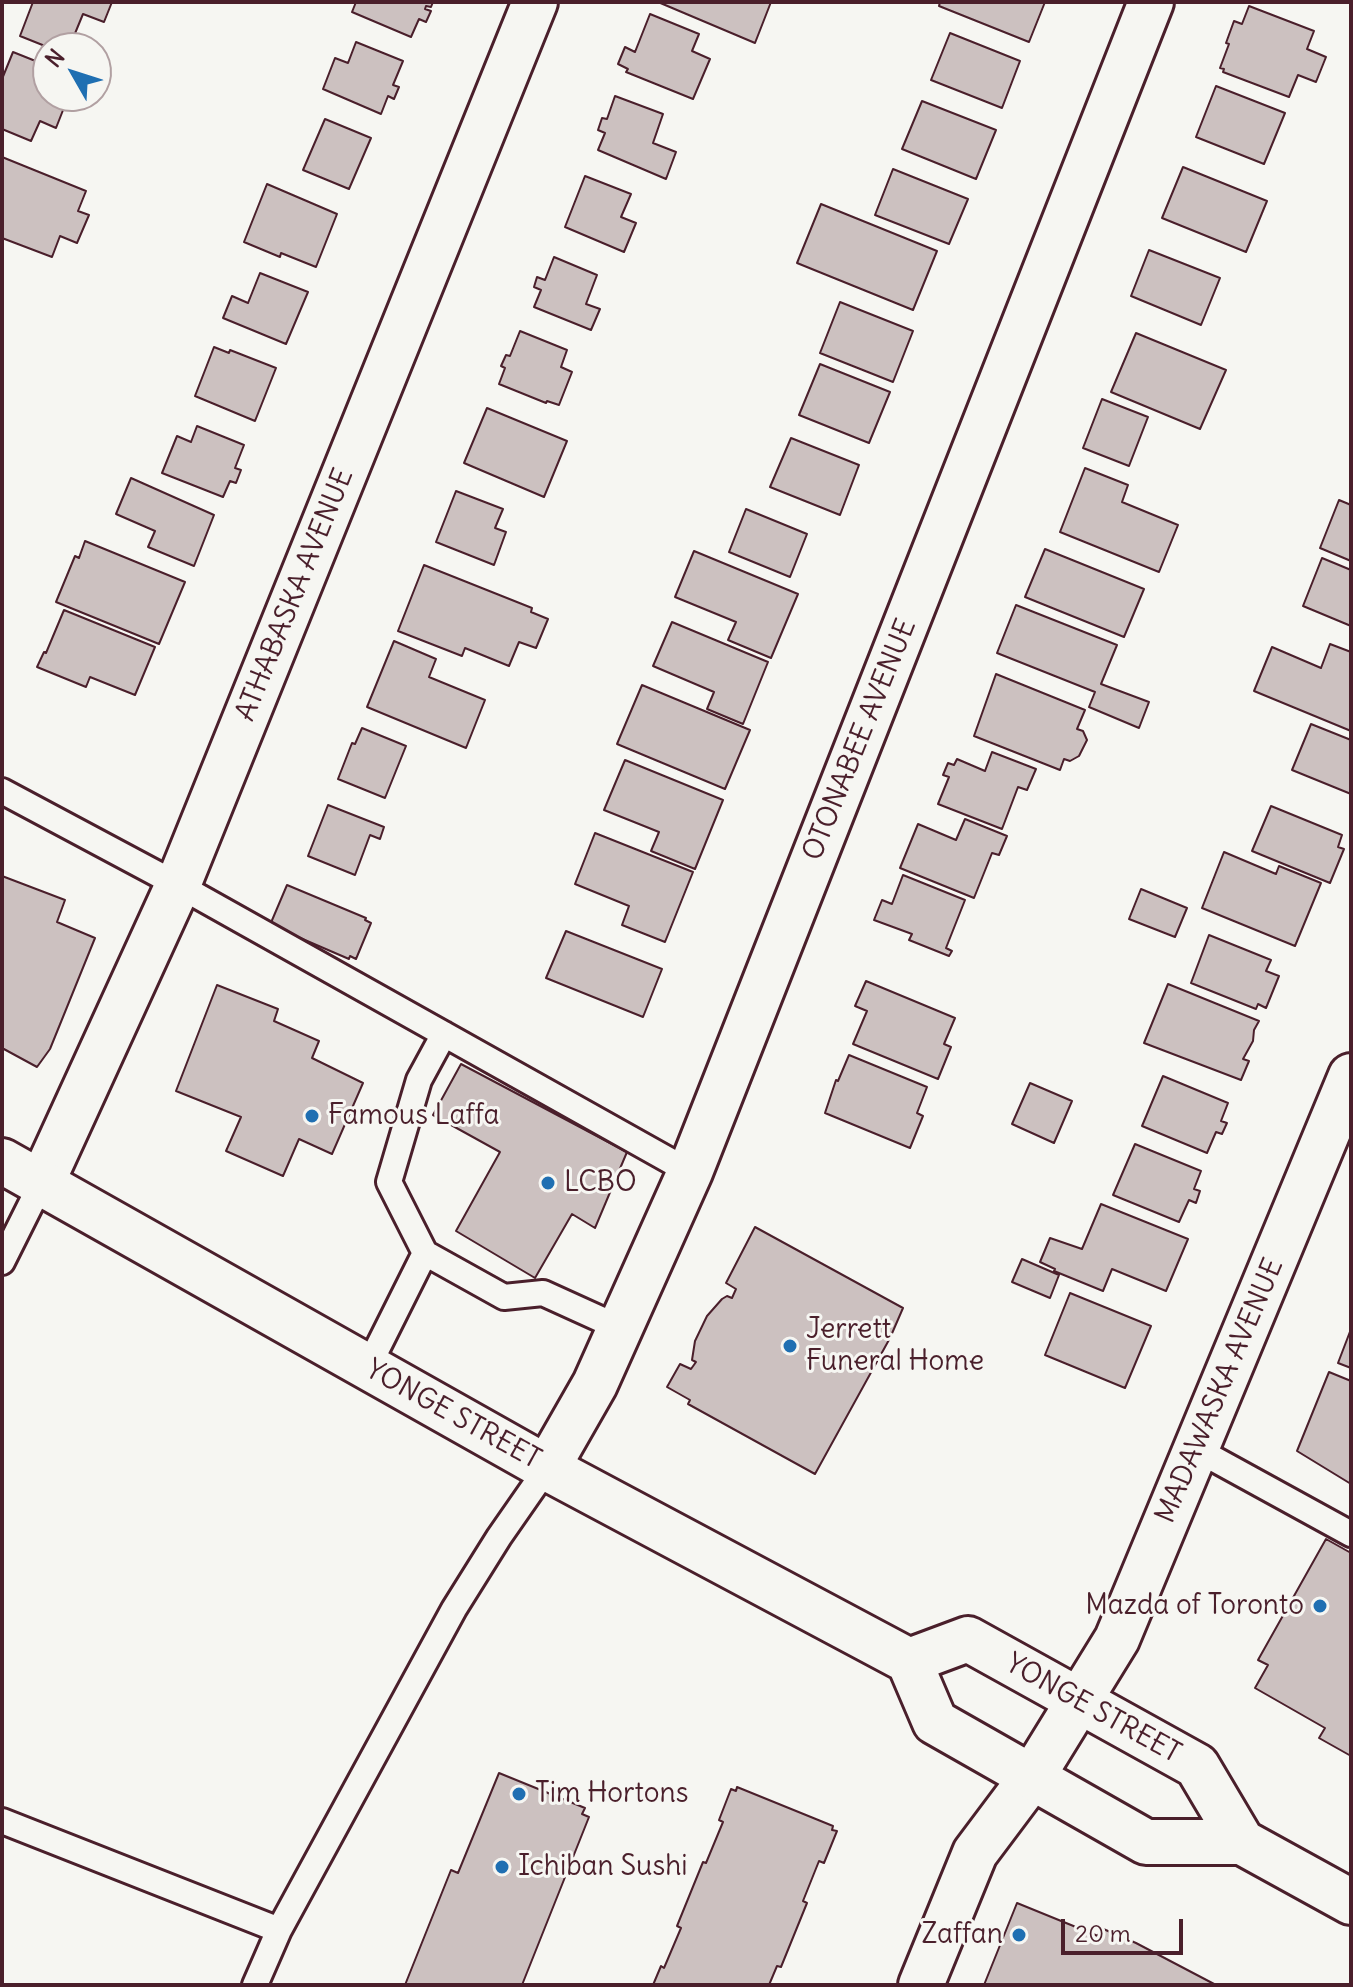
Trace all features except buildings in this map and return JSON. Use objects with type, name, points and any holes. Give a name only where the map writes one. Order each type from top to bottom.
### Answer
[{"type":"street","name":"ATHABASKA AVENUE","points":[[42,1182],[178,885],[535,2]]},
{"type":"street","name":"OTONABEE AVENUE","points":[[547,1468],[595,1384],[690,1172],[1151,2]]},
{"type":"street","name":"MADAWASKA AVENUE","points":[[921,1985],[975,1853],[1032,1777],[1117,1639],[1351,1076]]},
{"type":"street","name":"YONGE STREET","points":[[2,1161],[547,1468],[909,1661],[968,1639],[1197,1766],[1242,1842]]},
{"type":"street","points":[[909,1661],[935,1722],[1146,1842],[1242,1842],[1351,1902]]},
{"type":"lane","points":[[2,791],[178,885],[690,1172]]},
{"type":"lane","points":[[444,1034],[419,1080],[389,1182],[425,1253],[504,1297],[543,1293],[620,1328]]},
{"type":"lane","points":[[2,1262],[42,1182]]},
{"type":"lane","points":[[368,1367],[425,1253]]},
{"type":"lane","points":[[1196,1449],[1351,1534]]},
{"type":"lane","points":[[255,1985],[279,1930],[454,1609],[547,1468]]},
{"type":"lane","points":[[2,1821],[279,1930]]},
{"type":"place","name":"Famous Laffa","points":[[312,1116]]},
{"type":"place","name":"LCBO","points":[[548,1183]]},
{"type":"place","name":"Jerrett Funeral Home","points":[[790,1346]]},
{"type":"place","name":"Mazda of Toronto","points":[[1320,1606]]},
{"type":"place","name":"Tim Hortons","points":[[519,1794]]},
{"type":"place","name":"Ichiban Sushi","points":[[502,1867]]},
{"type":"place","name":"Zaffan","points":[[1019,1935]]}]
